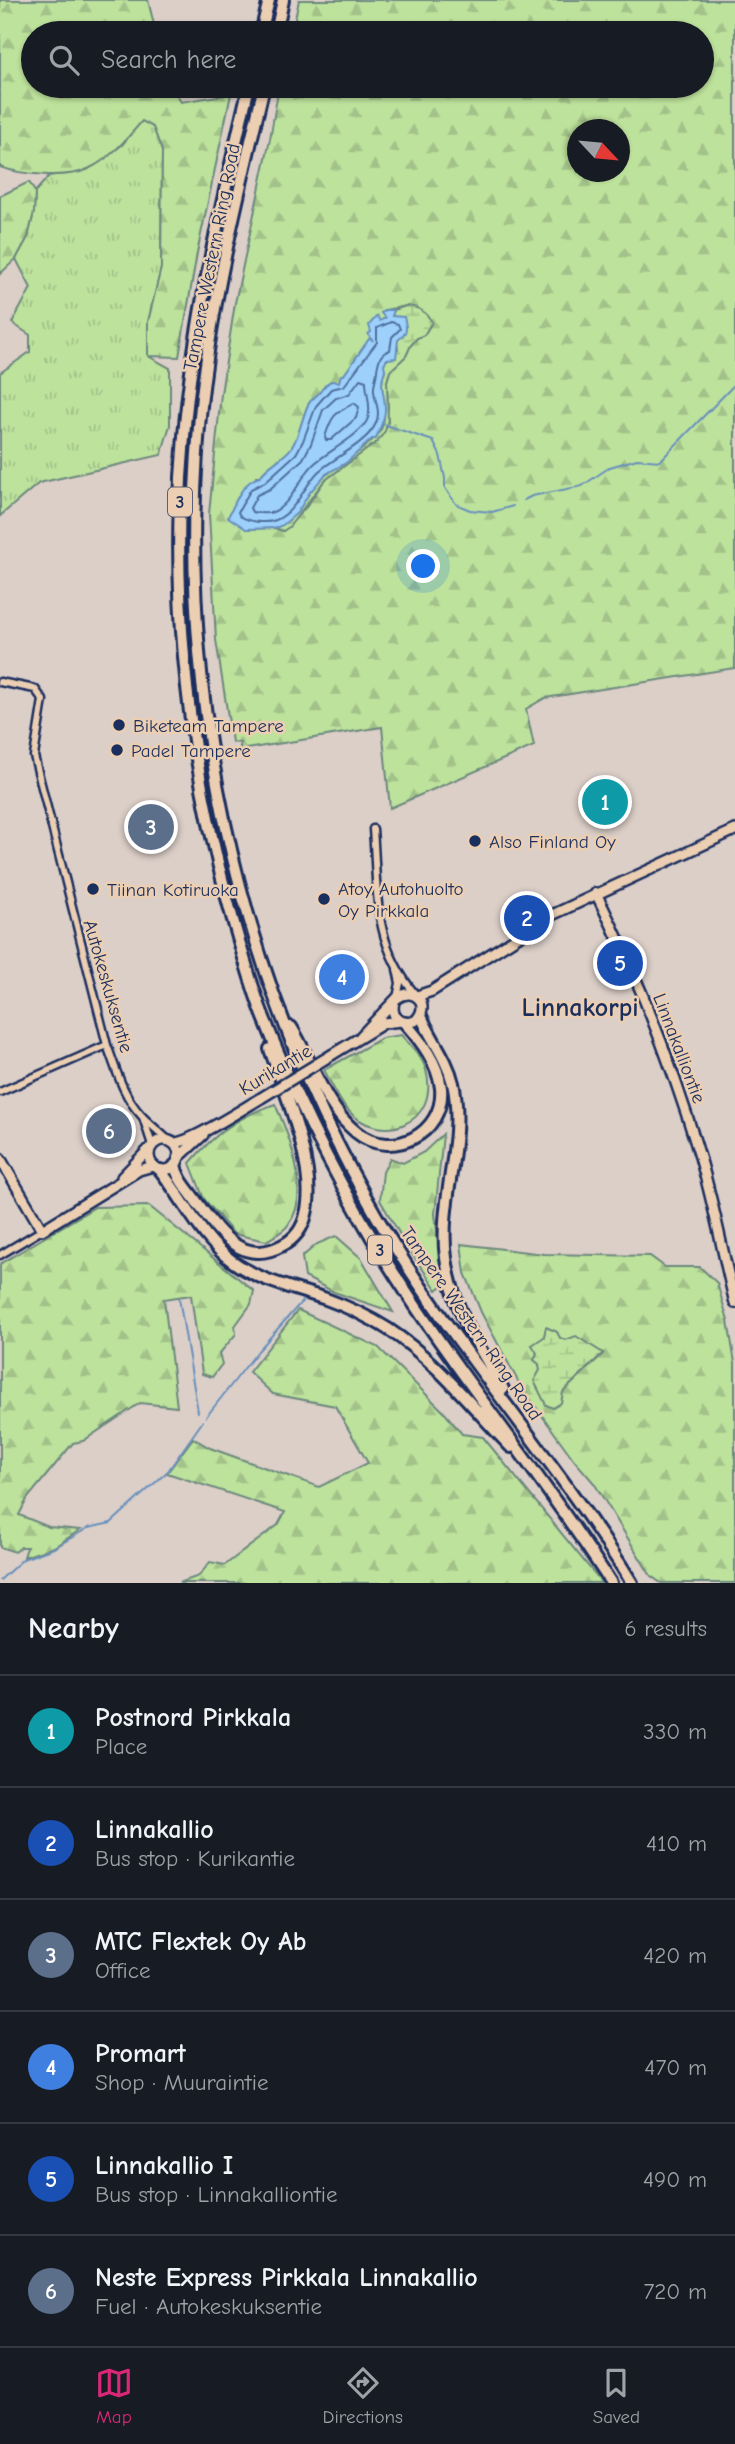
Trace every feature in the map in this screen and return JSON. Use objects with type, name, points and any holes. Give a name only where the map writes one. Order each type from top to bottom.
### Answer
[{"type":"highway","points":[[264,21],[269,0]]},
{"type":"highway","points":[[279,21],[283,0]]},
{"type":"highway","name":"Tampere Western Ring Road","points":[[246,98],[209,261],[194,346],[184,439],[179,527],[179,577],[189,715],[217,859],[260,1009],[319,1142],[377,1245],[427,1323],[564,1512],[611,1583]]},
{"type":"highway","name":"Tampere Western Ring Road","points":[[261,98],[224,263],[208,350],[197,452],[195,580],[204,700],[222,814],[250,918],[280,1010],[314,1094],[378,1219],[414,1276],[565,1482],[632,1583]]},
{"type":"highway","points":[[177,1161],[181,1181],[214,1227],[233,1244],[255,1251],[272,1250],[291,1240],[300,1229],[309,1201],[307,1169],[260,1009]]},
{"type":"highway","points":[[280,1010],[344,1120],[365,1138],[392,1145],[407,1142],[426,1130],[438,1112],[441,1097],[440,1080],[432,1061],[424,1046],[403,1022]]},
{"type":"highway","points":[[422,1013],[445,1062],[455,1096],[456,1127],[445,1213],[445,1254],[452,1287],[468,1332],[517,1417]]},
{"type":"highway","points":[[157,1168],[178,1193],[209,1240],[233,1262],[268,1280],[352,1310],[398,1336],[449,1378],[534,1471]]},
{"type":"main road","points":[[453,977],[431,998],[413,1022],[403,1022],[392,1011],[395,1000],[405,993],[426,994],[531,927],[596,893],[735,831]]},
{"type":"main road","name":"Linnakalliontie","points":[[596,893],[627,959],[683,1103],[708,1184],[735,1303]]},
{"type":"main road","points":[[416,995],[421,1001],[422,1013]]},
{"type":"main road","name":"Kurikantie","points":[[361,1036],[395,1000]]},
{"type":"main road","name":"Kurikantie","points":[[171,1142],[177,1144],[206,1130],[384,1023],[403,1022]]},
{"type":"main road","name":"Kurikantie","points":[[177,1161],[206,1130]]},
{"type":"main road","points":[[0,1158],[41,1230],[111,1188],[139,1170],[168,1170],[177,1161],[178,1150],[171,1142],[160,1140],[111,1188]]},
{"type":"main road","points":[[151,1147],[148,1157],[157,1168]]},
{"type":"street","name":"Autokeskuksentie","points":[[0,682],[35,689],[43,700],[34,756],[107,1045],[122,1085],[142,1117],[151,1147]]},
{"type":"street","points":[[373,829],[379,918],[397,970],[400,988],[395,1000]]},
{"type":"street","points":[[397,970],[416,995]]},
{"type":"street","points":[[0,1092],[107,1045]]},
{"type":"street","name":"Autokeskuksentie","points":[[142,1117],[171,1142]]},
{"type":"street","points":[[0,1255],[41,1230]]},
{"type":"green space","points":[[0,0],[148,0],[153,21],[21,21],[21,98],[179,98],[181,102],[230,98],[197,253],[179,357],[148,356],[148,322],[161,268],[162,151],[153,127],[142,121],[111,154],[96,165],[79,172],[44,175],[0,167]]},
{"type":"green space","points":[[299,0],[735,0],[735,668],[545,698],[526,709],[534,746],[390,808],[382,727],[240,750],[240,743],[232,742],[216,640],[209,514],[221,394],[235,303],[277,98],[714,98],[714,21],[295,21]],"holes":[[[406,306],[432,322],[424,335],[417,338],[406,356],[390,371],[387,381],[388,409],[378,441],[324,481],[307,506],[283,531],[275,528],[246,529],[256,477],[260,477],[292,447],[309,403],[327,383],[339,382],[369,340],[372,340],[372,332],[385,317],[384,310]]]},
{"type":"green space","points":[[142,120],[153,127],[162,151],[161,268],[148,322],[148,356],[170,368],[170,425],[161,455],[39,483],[0,516],[0,373],[30,352],[30,335],[12,323],[31,288],[16,259],[28,237],[35,192],[49,176],[87,170],[122,145]]},
{"type":"green space","points":[[29,182],[35,192],[28,237],[16,259],[0,274],[0,196]]},
{"type":"green space","points":[[406,306],[421,310],[432,322],[424,335],[411,345],[406,356],[390,371],[387,381],[388,422],[385,431],[378,441],[324,481],[289,527],[283,531],[275,528],[294,514],[319,481],[365,447],[379,432],[384,417],[383,364],[398,349],[392,316],[394,310]]},
{"type":"green space","points":[[401,1035],[419,1056],[426,1070],[428,1089],[424,1104],[416,1116],[404,1124],[390,1128],[375,1127],[360,1120],[346,1108],[324,1070],[382,1038]]},
{"type":"green space","points":[[275,1104],[296,1164],[298,1197],[295,1212],[286,1228],[266,1241],[234,1234],[204,1199],[190,1163],[228,1127]]},
{"type":"green space","points":[[443,1134],[435,1214],[443,1285],[437,1290],[406,1245],[380,1200],[383,1172],[390,1158],[403,1163],[424,1152]]},
{"type":"green space","points":[[149,1206],[254,1291],[251,1304],[235,1326],[236,1334],[219,1354],[222,1364],[212,1377],[202,1374],[191,1295],[164,1299],[177,1407],[140,1403],[83,1441],[73,1443],[27,1499],[19,1515],[49,1527],[80,1530],[54,1547],[24,1557],[27,1547],[21,1547],[15,1552],[0,1547],[0,1264],[95,1207]]},
{"type":"green space","points":[[336,1236],[361,1258],[393,1312],[334,1292],[305,1277],[302,1257],[317,1244]]},
{"type":"green space","points":[[461,1244],[544,1254],[650,1256],[665,1267],[700,1267],[717,1283],[728,1321],[735,1363],[735,1583],[661,1583],[651,1576],[594,1483],[574,1460],[520,1385],[481,1312],[465,1273]],"holes":[[[546,1328],[557,1332],[559,1338],[603,1354],[562,1393],[534,1360]]]},
{"type":"green space","points":[[298,1310],[378,1347],[444,1412],[462,1434],[483,1437],[602,1583],[179,1583],[199,1576],[210,1562],[225,1565],[278,1525],[285,1512],[167,1473],[193,1438],[210,1448],[319,1487],[368,1463],[335,1406],[273,1394],[249,1372]]},
{"type":"green space","points":[[546,1327],[566,1340],[576,1336],[603,1353],[563,1392],[561,1403],[553,1408],[546,1405],[534,1381],[540,1370],[539,1364],[534,1360],[537,1353],[532,1345],[544,1337]]},
{"type":"water","points":[[394,310],[392,316],[404,317],[406,330],[398,340],[396,358],[387,359],[384,364],[382,386],[385,411],[376,439],[372,439],[346,463],[326,474],[297,513],[283,525],[275,528],[246,529],[228,517],[244,487],[260,477],[292,447],[309,403],[327,383],[339,382],[341,375],[344,375],[369,339],[372,340],[368,334],[371,332],[369,325],[377,316],[380,321],[385,318],[381,313]]},
{"type":"waterway","points":[[524,500],[582,486],[610,467],[637,459],[660,461],[735,384]]},
{"type":"waterway","points":[[383,424],[433,441],[440,455],[445,488],[456,504],[470,510],[492,512],[513,506]]},
{"type":"waterway","points":[[179,1298],[198,1412]]},
{"type":"waterway","points":[[206,1417],[258,1351],[305,1298]]},
{"type":"waterway","points":[[0,1580],[23,1559],[54,1548],[88,1528],[111,1523],[168,1471],[203,1421]]},
{"type":"place","name":"Biketeam Tampere","points":[[119,725]]},
{"type":"place","name":"Padel Tampere","points":[[117,750]]},
{"type":"place","name":"Postnord Pirkkala","points":[[605,802]]},
{"type":"place","name":"MTC Flextek Oy Ab","points":[[151,827]]},
{"type":"place","name":"Also Finland Oy","points":[[475,841]]},
{"type":"place","name":"Tiinan Kotiruoka","points":[[93,889]]},
{"type":"place","name":"Atoy Autohuolto Oy Pirkkala","points":[[324,899]]},
{"type":"place","name":"Linnakallio","points":[[527,918]]},
{"type":"place","name":"Linnakallio I","points":[[620,963]]},
{"type":"place","name":"Promart","points":[[342,977]]},
{"type":"place","name":"Neste Express Pirkkala Linnakallio","points":[[109,1131]]},
{"type":"district","name":"Linnakorpi","points":[[580,1007]]}]
